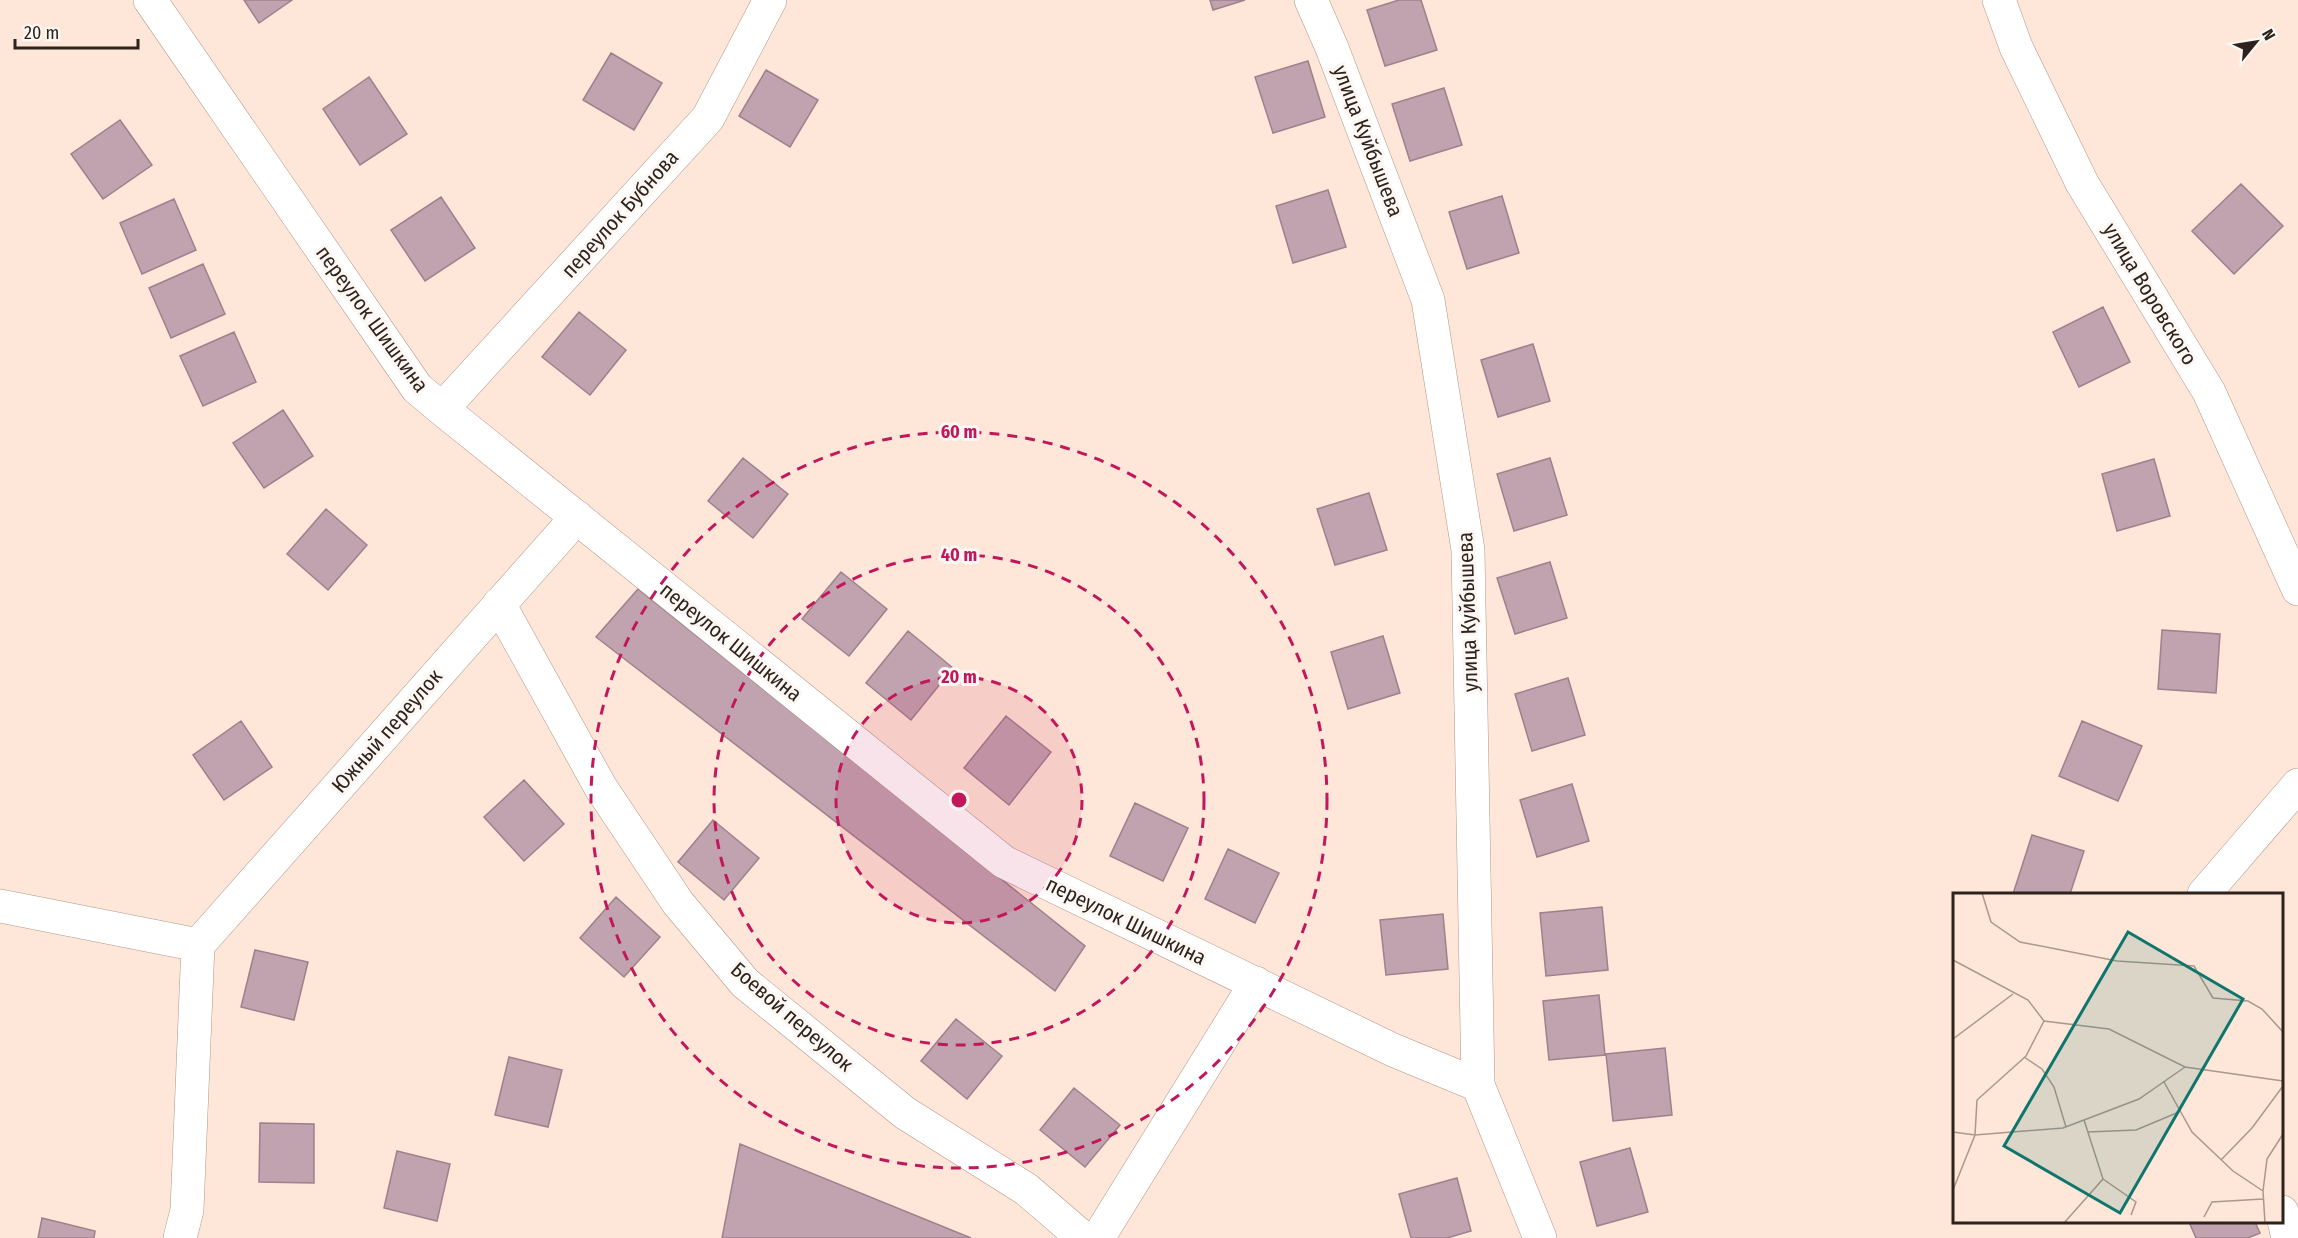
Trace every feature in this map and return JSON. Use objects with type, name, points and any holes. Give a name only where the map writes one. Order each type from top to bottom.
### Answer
[{"type":"street","name":"переулок Шишкина","points":[[150,0],[417,388],[442,409],[1004,862],[1393,1050],[1478,1085]]},
{"type":"street","name":"переулок Бубнова","points":[[442,409],[708,118],[770,0]]},
{"type":"street","name":"улица Куйбышева","points":[[1311,0],[1332,48],[1428,300],[1468,550],[1478,1085],[1540,1238]]},
{"type":"street","name":"улица Воровского","points":[[1999,0],[2016,47],[2082,183],[2209,392],[2298,589]]},
{"type":"street","name":"Южный переулок","points":[[198,945],[577,517]]},
{"type":"street","name":"Боевой переулок","points":[[499,604],[602,788],[678,903],[745,983],[905,1113],[1026,1189],[1083,1238]]},
{"type":"street","points":[[2205,893],[2298,785]]},
{"type":"street","points":[[0,906],[198,945],[187,1210],[180,1238]]},
{"type":"street","points":[[1098,1238],[1256,983]]},
{"type":"street","points":[[2283,1216],[2288,1238]]},
{"type":"building","points":[[244,0],[292,0],[259,23]]},
{"type":"building","points":[[1210,0],[1245,0],[1213,10]]},
{"type":"building","points":[[1399,0],[1421,0],[1437,50],[1385,66],[1367,10]]},
{"type":"building","points":[[611,53],[662,83],[634,130],[583,100]]},
{"type":"building","points":[[1308,61],[1325,117],[1273,133],[1255,77]]},
{"type":"building","points":[[766,70],[818,100],[790,147],[739,116]]},
{"type":"building","points":[[369,77],[407,134],[360,165],[323,109]]},
{"type":"building","points":[[1444,88],[1462,145],[1410,161],[1392,104]]},
{"type":"building","points":[[120,120],[152,165],[103,199],[71,154]]},
{"type":"building","points":[[2241,184],[2283,226],[2234,274],[2192,231]]},
{"type":"building","points":[[1328,190],[1346,247],[1293,263],[1276,206]]},
{"type":"building","points":[[1502,196],[1519,253],[1467,269],[1449,212]]},
{"type":"building","points":[[441,197],[475,248],[425,281],[391,230]]},
{"type":"building","points":[[174,199],[196,250],[142,274],[120,223]]},
{"type":"building","points":[[203,264],[225,314],[171,338],[149,288]]},
{"type":"building","points":[[2103,307],[2130,362],[2079,387],[2053,332]]},
{"type":"building","points":[[579,312],[626,350],[590,395],[542,357]]},
{"type":"building","points":[[234,332],[256,382],[203,406],[180,356]]},
{"type":"building","points":[[1533,344],[1550,401],[1498,417],[1481,360]]},
{"type":"building","points":[[283,410],[313,456],[264,488],[233,443]]},
{"type":"building","points":[[743,458],[788,494],[753,538],[708,501]]},
{"type":"building","points":[[1550,458],[1567,515],[1514,531],[1497,474]]},
{"type":"building","points":[[2154,459],[2170,516],[2117,531],[2102,474]]},
{"type":"building","points":[[1369,493],[1387,550],[1335,565],[1317,509]]},
{"type":"building","points":[[326,509],[367,545],[328,590],[287,554]]},
{"type":"building","points":[[1550,562],[1567,618],[1515,634],[1497,578]]},
{"type":"building","points":[[841,572],[887,609],[849,656],[802,619]]},
{"type":"building","points":[[638,589],[1085,946],[1055,991],[596,637]]},
{"type":"building","points":[[2162,630],[2220,634],[2216,693],[2158,689]]},
{"type":"building","points":[[908,631],[953,668],[911,720],[866,683]]},
{"type":"building","points":[[1383,636],[1400,693],[1348,709],[1331,652]]},
{"type":"building","points":[[1568,678],[1585,735],[1532,751],[1515,694]]},
{"type":"building","points":[[1006,716],[1051,752],[1009,805],[964,768]]},
{"type":"building","points":[[241,721],[272,767],[224,800],[193,755]]},
{"type":"building","points":[[2082,721],[2142,746],[2118,801],[2059,776]]},
{"type":"building","points":[[524,780],[564,824],[524,861],[484,817]]},
{"type":"building","points":[[1572,784],[1589,841],[1537,857],[1520,800]]},
{"type":"building","points":[[1135,803],[1188,828],[1163,881],[1110,856]]},
{"type":"building","points":[[713,820],[759,858],[724,900],[678,862]]},
{"type":"building","points":[[2032,835],[2084,851],[2070,893],[2013,893]]},
{"type":"building","points":[[1228,849],[1279,873],[1255,923],[1205,899]]},
{"type":"building","points":[[616,897],[660,937],[624,977],[580,938]]},
{"type":"building","points":[[1602,907],[1608,970],[1546,976],[1540,913]]},
{"type":"building","points":[[1443,914],[1448,969],[1386,975],[1380,920]]},
{"type":"building","points":[[255,950],[308,962],[294,1020],[241,1007]]},
{"type":"building","points":[[1599,995],[1605,1055],[1549,1060],[1543,1001]]},
{"type":"building","points":[[956,1019],[1002,1056],[967,1099],[921,1061]]},
{"type":"building","points":[[1665,1048],[1672,1115],[1613,1121],[1606,1054]]},
{"type":"building","points":[[509,1057],[562,1070],[548,1127],[495,1115]]},
{"type":"building","points":[[1074,1088],[1120,1125],[1085,1167],[1040,1130]]},
{"type":"building","points":[[260,1123],[314,1124],[314,1183],[259,1182]]},
{"type":"building","points":[[740,1144],[971,1238],[722,1238]]},
{"type":"building","points":[[1630,1148],[1648,1212],[1597,1226],[1580,1162]]},
{"type":"building","points":[[397,1151],[450,1164],[437,1221],[384,1208]]},
{"type":"building","points":[[1457,1178],[1471,1231],[1447,1238],[1411,1238],[1399,1194]]},
{"type":"building","points":[[42,1218],[95,1231],[94,1238],[38,1238]]},
{"type":"building","points":[[2189,1223],[2255,1223],[2260,1233],[2248,1238],[2196,1238]]}]
